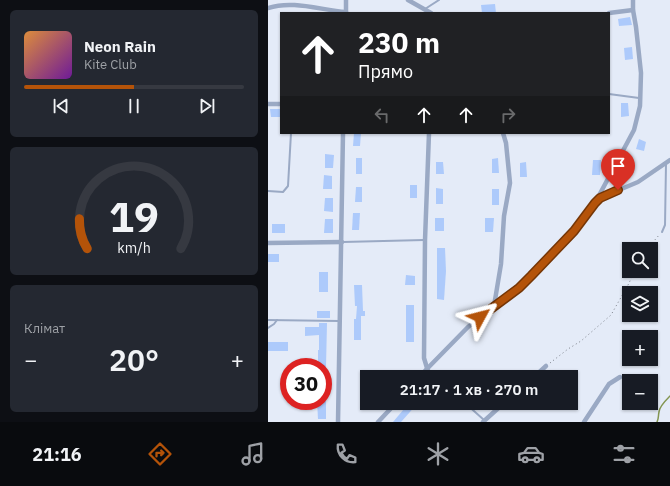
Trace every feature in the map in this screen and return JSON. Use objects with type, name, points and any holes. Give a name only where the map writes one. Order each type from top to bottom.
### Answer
[{"type":"street","points":[[346,0],[346,12]]},
{"type":"street","points":[[408,0],[429,12]]},
{"type":"street","points":[[595,203],[634,130],[640,106],[641,73],[633,0]]},
{"type":"street","points":[[268,8],[279,5],[289,5],[339,12]]},
{"type":"street","points":[[610,13],[633,10]]},
{"type":"street","points":[[268,104],[280,104]]},
{"type":"street","points":[[338,422],[343,134]]},
{"type":"street","points":[[429,134],[425,240],[424,358],[427,368],[468,327],[519,288],[574,231],[600,198],[638,182],[668,162]]},
{"type":"street","points":[[494,306],[501,264],[504,216],[510,182],[506,143],[503,134]]},
{"type":"street","points":[[268,243],[342,242]]},
{"type":"street","points":[[542,370],[546,366]]},
{"type":"street","points":[[584,422],[609,384],[620,377]]},
{"type":"street","points":[[378,422],[389,410]]},
{"type":"street","points":[[483,421],[496,410]]},
{"type":"lane","points":[[424,10],[438,0]]},
{"type":"lane","points":[[610,94],[640,99]]},
{"type":"lane","points":[[268,191],[283,192],[288,186],[291,134]]},
{"type":"lane","points":[[662,232],[665,225],[668,162]]},
{"type":"lane","points":[[342,242],[425,240]]},
{"type":"lane","points":[[268,320],[340,321]]},
{"type":"lane","points":[[268,328],[277,320]]},
{"type":"lane","points":[[472,410],[483,421]]},
{"type":"path","points":[[653,242],[662,232]]},
{"type":"path","points":[[546,366],[581,341],[610,315],[632,278]]},
{"type":"building","points":[[495,4],[496,12],[482,12],[481,5]]},
{"type":"building","points":[[630,17],[632,25],[619,26],[618,19]]},
{"type":"building","points":[[632,47],[633,59],[625,60],[624,48]]},
{"type":"building","points":[[621,103],[628,103],[629,116],[621,117]]},
{"type":"building","points":[[270,109],[280,109],[280,117],[271,117]]},
{"type":"building","points":[[354,134],[361,134],[360,146],[353,146]]},
{"type":"building","points":[[639,139],[646,142],[644,151],[636,149]]},
{"type":"building","points":[[325,154],[334,155],[333,168],[325,168]]},
{"type":"building","points":[[356,158],[362,158],[362,174],[356,174]]},
{"type":"building","points":[[498,158],[499,173],[492,173],[492,159]]},
{"type":"building","points":[[593,160],[601,160],[600,175],[592,175]]},
{"type":"building","points":[[436,162],[443,162],[444,174],[436,174]]},
{"type":"building","points":[[526,162],[527,177],[520,177],[520,163]]},
{"type":"building","points":[[324,175],[332,176],[332,189],[323,189]]},
{"type":"building","points":[[410,185],[417,185],[417,198],[410,198]]},
{"type":"building","points":[[356,187],[362,187],[362,202],[355,202]]},
{"type":"building","points":[[436,188],[443,189],[443,204],[436,204]]},
{"type":"building","points":[[492,189],[499,189],[499,205],[492,205]]},
{"type":"building","points":[[325,198],[333,198],[333,212],[324,211]]},
{"type":"building","points":[[353,213],[360,213],[359,230],[352,230]]},
{"type":"building","points":[[435,218],[444,218],[444,231],[435,231]]},
{"type":"building","points":[[485,218],[494,218],[493,232],[485,232]]},
{"type":"building","points":[[325,219],[333,219],[333,233],[324,233]]},
{"type":"building","points":[[272,224],[285,224],[285,233],[272,233]]},
{"type":"building","points":[[437,248],[445,248],[446,271],[444,300],[437,299]]},
{"type":"building","points":[[268,254],[279,254],[279,262],[268,262]]},
{"type":"building","points":[[319,272],[328,272],[328,292],[319,292]]},
{"type":"building","points":[[406,275],[415,276],[415,285],[405,285]]},
{"type":"building","points":[[354,285],[362,285],[363,311],[365,311],[365,316],[361,316],[361,340],[354,340],[354,319],[356,319],[357,306],[355,306]]},
{"type":"building","points":[[406,305],[414,305],[414,342],[406,342]]},
{"type":"building","points":[[317,311],[330,311],[330,318],[317,318]]},
{"type":"building","points":[[319,323],[327,323],[326,358],[318,358],[319,335],[305,336],[305,327],[319,327]]},
{"type":"building","points":[[268,342],[288,342],[288,351],[268,351]]},
{"type":"building","points":[[318,410],[326,410],[326,419],[318,419]]},
{"type":"building","points":[[403,410],[412,410],[401,422],[393,422]]},
{"type":"waterway","points":[[657,422],[659,410],[670,396]]},
{"type":"route","points":[[480,317],[519,288],[574,231],[600,198],[618,190]]}]
